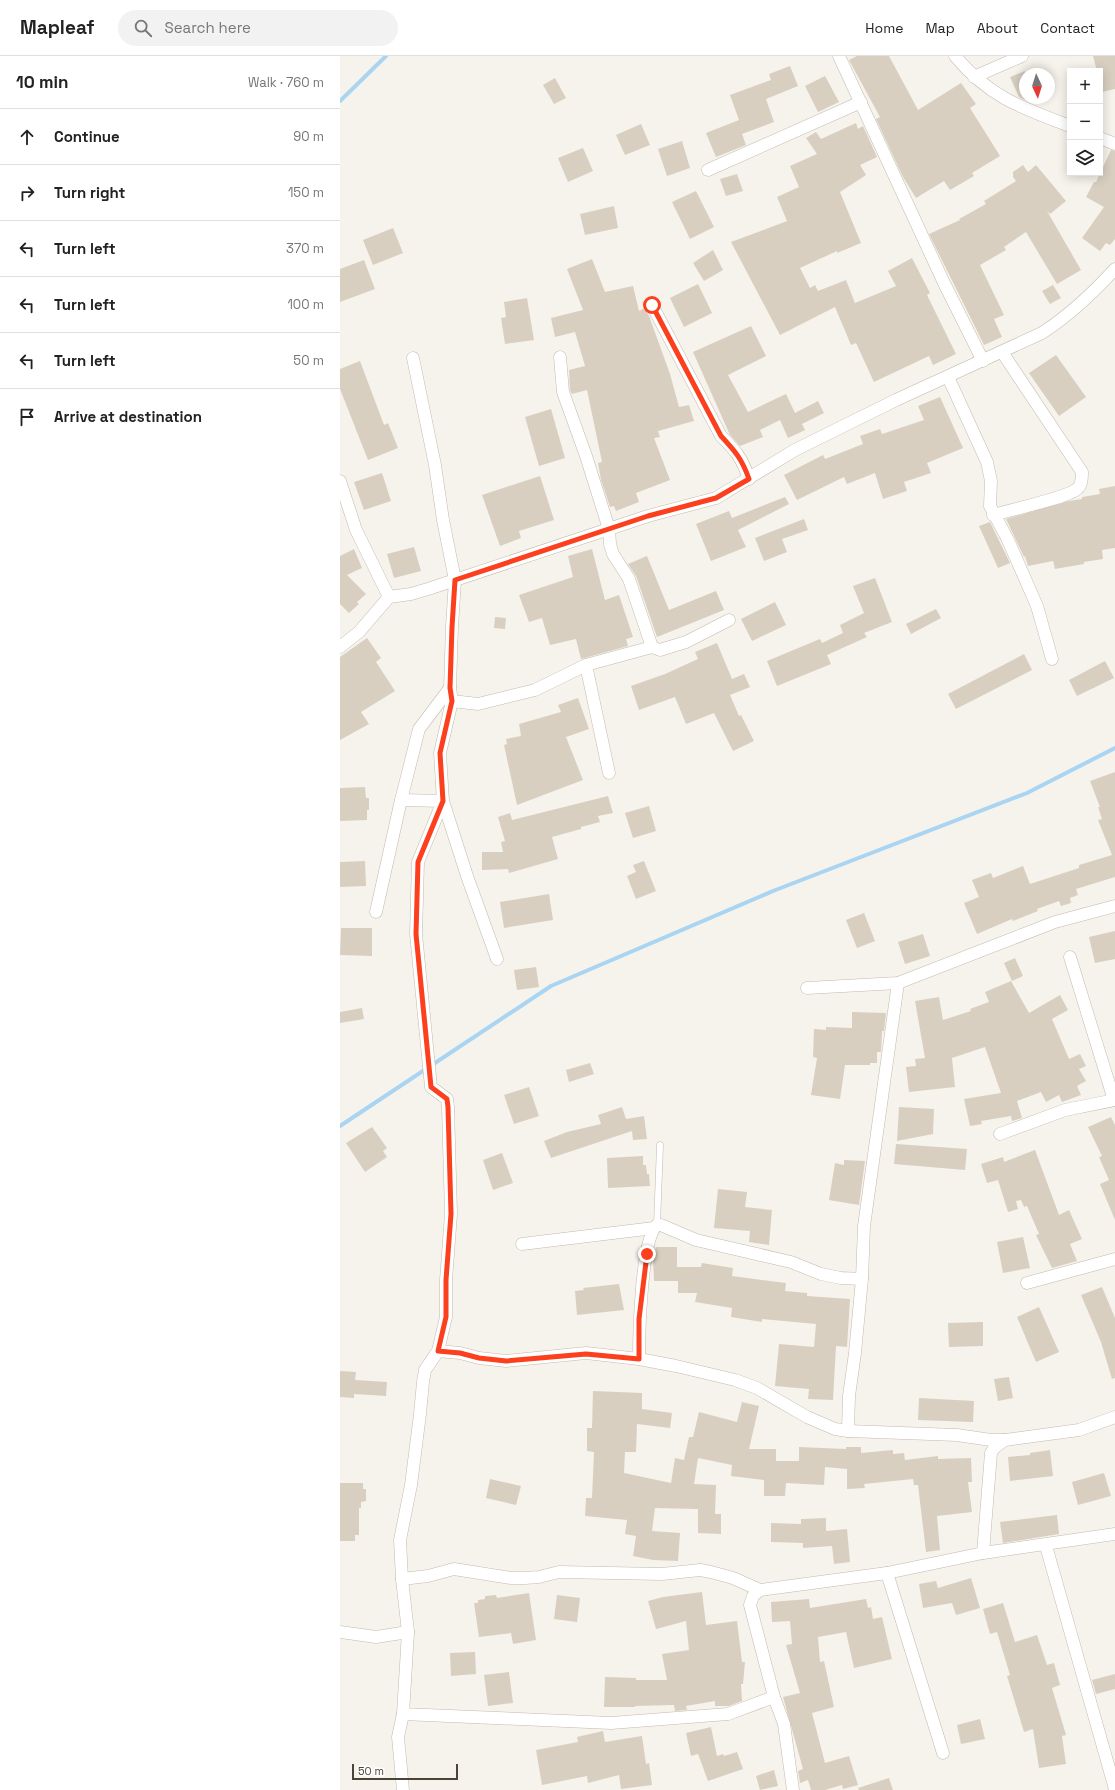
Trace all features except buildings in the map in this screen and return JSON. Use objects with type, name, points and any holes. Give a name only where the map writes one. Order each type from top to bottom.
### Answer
[{"type":"street","points":[[839,56],[944,283],[983,361]]},
{"type":"street","points":[[955,56],[974,77],[998,96],[1028,111],[1067,125]]},
{"type":"street","points":[[974,77],[1022,56]]},
{"type":"street","points":[[708,170],[861,102]]},
{"type":"street","points":[[1103,139],[1115,144]]},
{"type":"street","points":[[340,647],[359,632],[389,597],[411,594],[648,516],[716,498],[795,450],[948,376],[1042,333],[1064,319],[1092,295],[1115,269]]},
{"type":"street","points":[[652,305],[721,436],[737,453],[743,462],[749,479]]},
{"type":"street","points":[[993,515],[1066,495],[1078,489],[1082,481],[1082,472],[1002,352]]},
{"type":"street","points":[[560,357],[563,392],[586,456],[609,530],[610,544],[613,554],[629,579],[652,647]]},
{"type":"street","points":[[412,358],[435,465],[443,520],[455,580],[450,688],[452,701],[440,753],[443,801],[497,959]]},
{"type":"street","points":[[948,376],[987,462],[991,481],[990,506],[993,515],[1008,540],[1036,606],[1052,659]]},
{"type":"street","points":[[340,483],[356,530],[389,597]]},
{"type":"street","points":[[452,701],[478,704],[535,690],[586,665],[652,647],[660,650],[686,642],[729,620]]},
{"type":"street","points":[[586,665],[609,773]]},
{"type":"street","points":[[376,912],[419,728],[450,688]]},
{"type":"street","points":[[401,800],[443,801]]},
{"type":"street","points":[[403,1790],[398,1737],[403,1714],[408,1632],[402,1579],[400,1540],[411,1485],[423,1382],[426,1370],[438,1351],[446,1317],[446,1280],[451,1214],[447,1099],[431,1087],[416,934],[418,862],[443,801]]},
{"type":"street","points":[[808,988],[898,983],[1055,922],[1115,906]]},
{"type":"street","points":[[1000,1134],[1064,1110],[1115,1100],[1070,957]]},
{"type":"street","points":[[848,1431],[849,1396],[855,1353],[862,1279],[864,1226],[898,983]]},
{"type":"street","points":[[522,1244],[656,1227],[661,1225],[696,1240],[791,1262],[821,1274],[841,1278],[862,1279]]},
{"type":"street","points":[[639,1359],[639,1319],[647,1254],[656,1227]]},
{"type":"street","points":[[1028,1282],[1115,1259]]},
{"type":"street","points":[[438,1351],[460,1353],[479,1358],[506,1361],[586,1354],[639,1359],[676,1366],[735,1380],[757,1388],[808,1417],[835,1428],[848,1431],[957,1435],[991,1440],[1005,1440],[1079,1430],[1115,1417]]},
{"type":"street","points":[[982,1554],[991,1453],[995,1447],[1005,1440]]},
{"type":"street","points":[[402,1579],[428,1576],[454,1569],[511,1578],[539,1577],[559,1572],[662,1574],[700,1570],[733,1578],[760,1590],[887,1573],[982,1554],[1046,1546],[1115,1534]]},
{"type":"street","points":[[1046,1546],[1115,1789]]},
{"type":"street","points":[[887,1573],[943,1753]]},
{"type":"street","points":[[760,1590],[753,1596],[750,1605],[774,1697],[784,1724],[793,1790]]},
{"type":"street","points":[[340,1632],[376,1637],[408,1632]]},
{"type":"street","points":[[403,1714],[611,1723],[728,1714],[774,1697]]},
{"type":"lane","points":[[656,1227],[660,1146]]},
{"type":"waterway","points":[[340,101],[386,56]]},
{"type":"waterway","points":[[340,1126],[551,986],[773,891],[1027,793],[1115,748]]},
{"type":"route","points":[[647,1254],[639,1319],[639,1359],[586,1354],[506,1361],[479,1358],[460,1353],[438,1351],[446,1317],[447,1256],[451,1214],[448,1107],[447,1099],[431,1087],[424,996],[416,934],[418,862],[426,839],[443,801],[440,753],[452,701],[450,688],[455,580],[648,516],[716,498],[749,479],[743,462],[737,453],[721,436],[652,305]]}]
